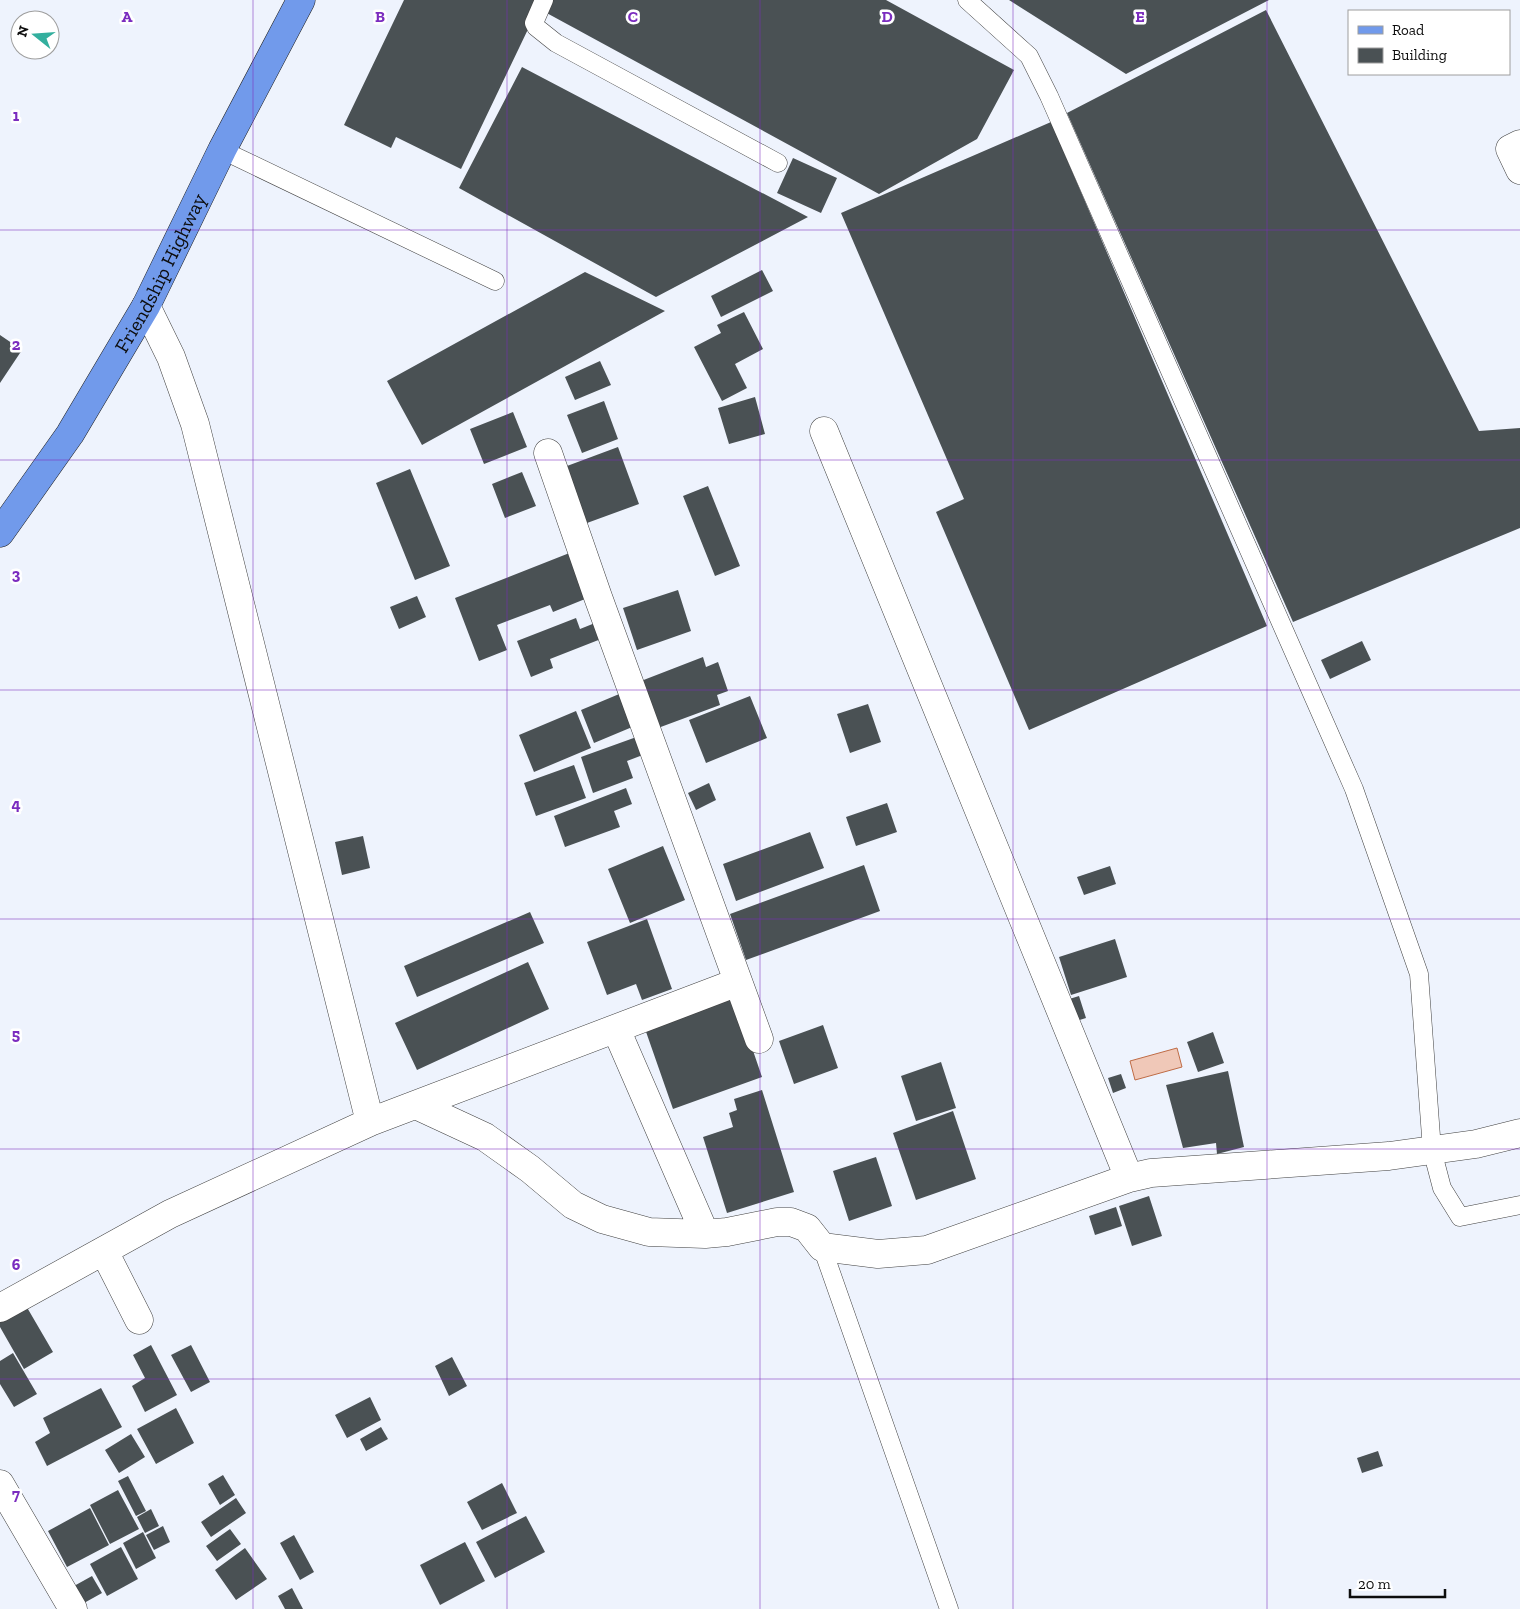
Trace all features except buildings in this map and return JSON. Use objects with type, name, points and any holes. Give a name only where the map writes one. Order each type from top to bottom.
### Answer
[{"type":"main road","name":"Friendship Highway","points":[[0,533],[70,434],[146,306],[222,150],[301,0]]},
{"type":"street","points":[[1520,144],[1510,149],[1520,170]]},
{"type":"street","points":[[146,306],[171,357],[195,424],[370,1122]]},
{"type":"street","points":[[824,431],[1129,1178]]},
{"type":"street","points":[[548,452],[598,597],[760,1039]]},
{"type":"street","points":[[0,1308],[170,1214],[370,1122],[738,982]]},
{"type":"street","points":[[616,1029],[704,1234]]},
{"type":"street","points":[[416,1105],[485,1137],[530,1169],[573,1205],[602,1219],[649,1232],[704,1234],[727,1232],[777,1222],[791,1222],[807,1228],[822,1247],[878,1254],[927,1250],[1129,1178],[1151,1174],[1389,1156],[1476,1144],[1520,1133]]},
{"type":"street","points":[[104,1251],[139,1320]]},
{"type":"street","points":[[0,1484],[73,1609]]},
{"type":"lane","points":[[544,0],[534,23],[536,27],[556,43],[778,163]]},
{"type":"lane","points":[[968,0],[1029,56],[1049,96],[1354,789],[1419,974],[1432,1150],[1442,1188],[1460,1217],[1520,1205]]},
{"type":"lane","points":[[222,150],[495,280]]},
{"type":"lane","points":[[822,1247],[949,1609]]},
{"type":"shaded area","points":[[1177,1048],[1182,1067],[1135,1080],[1130,1061]]}]
